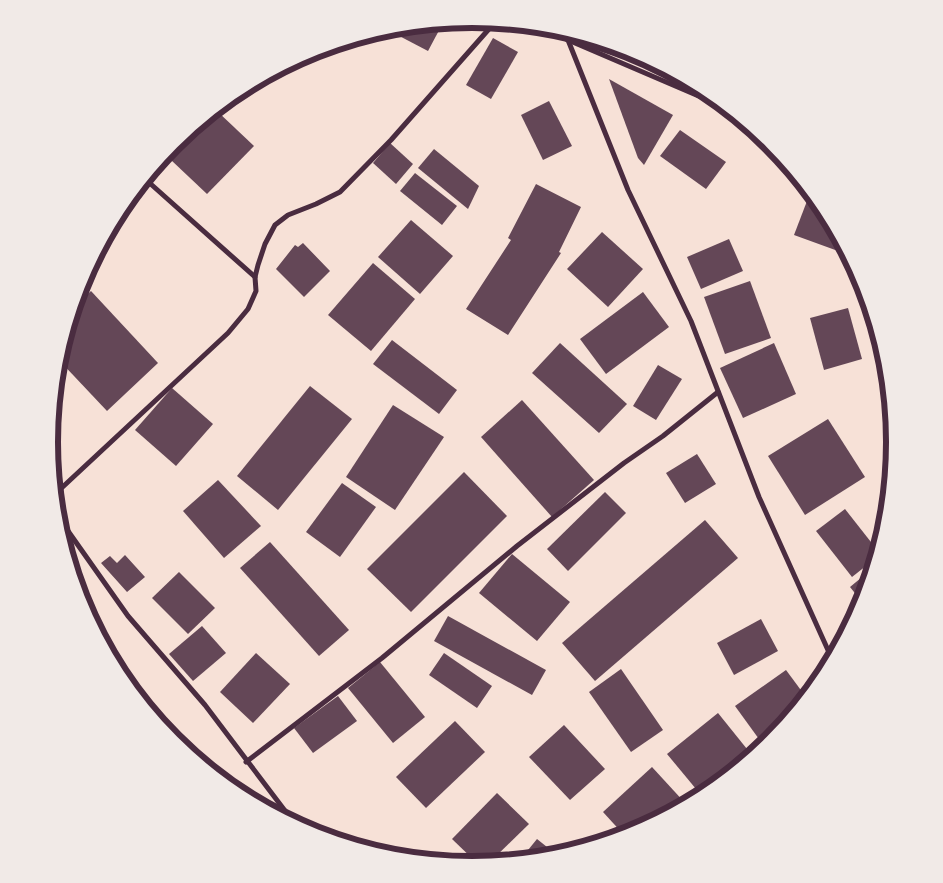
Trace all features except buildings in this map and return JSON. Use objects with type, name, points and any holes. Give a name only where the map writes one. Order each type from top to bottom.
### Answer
[{"type":"street","points":[[60,489],[228,333],[248,309],[256,290],[255,277],[265,244],[275,225],[288,215],[340,192],[391,140],[490,28]]},
{"type":"street","points":[[565,38],[699,96]]},
{"type":"street","points":[[568,40],[628,190],[691,321],[759,497],[829,651]]},
{"type":"street","points":[[149,182],[255,277]]},
{"type":"street","points":[[246,762],[382,658],[517,546],[718,392]]},
{"type":"street","points":[[67,530],[128,616],[205,705],[246,762],[285,811]]}]
